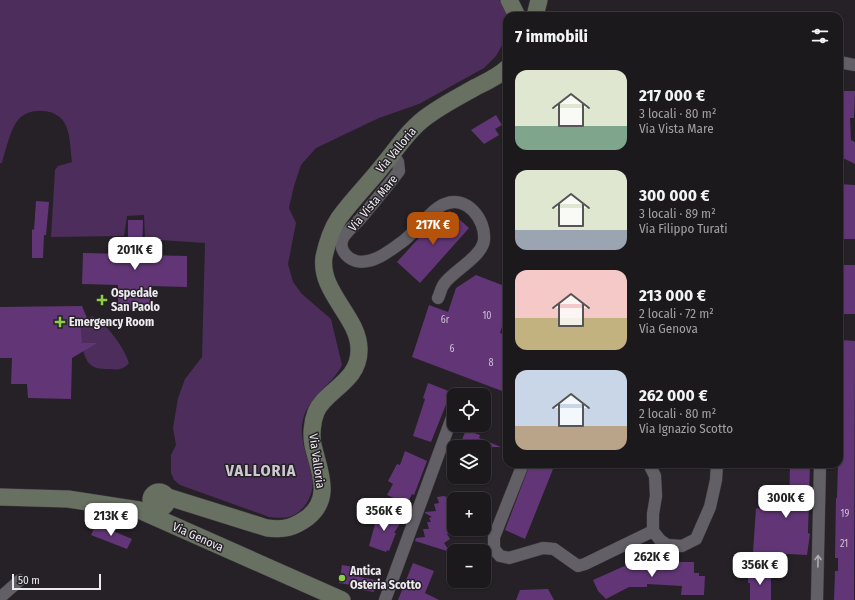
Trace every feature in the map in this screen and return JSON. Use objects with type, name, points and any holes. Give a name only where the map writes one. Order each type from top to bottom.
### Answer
[{"type":"street","points":[[843,63],[855,65]]},
{"type":"street","name":"Via Valloria","points":[[157,506],[267,528],[281,529],[297,525],[311,515],[320,501],[323,487],[312,444],[313,421],[322,403],[345,382],[355,368],[360,350],[356,332],[337,301],[326,276],[324,260],[328,238],[339,218],[417,124],[427,116],[503,71]]},
{"type":"street","name":"Via Vista Mare","points":[[393,154],[398,162],[399,171],[385,190],[343,239],[342,250],[348,258],[366,262],[385,254],[405,240],[445,204],[458,202],[479,216],[485,229],[484,242],[478,252],[444,284],[438,298]]},
{"type":"street","points":[[385,600],[447,431]]},
{"type":"street","points":[[521,468],[494,537],[494,549],[500,556],[509,558],[543,548],[554,549],[578,566],[585,564],[653,530]]},
{"type":"street","points":[[651,468],[655,476],[656,496],[653,514],[653,530],[660,540],[668,545],[682,546],[696,539],[710,507],[716,480],[717,468]]},
{"type":"street","points":[[817,600],[820,468]]},
{"type":"street","name":"Via Genova","points":[[0,497],[68,499],[128,508],[157,506],[342,600]]},
{"type":"street","points":[[0,596],[20,580]]},
{"type":"shaded area","points":[[0,0],[499,0],[505,6],[506,12],[503,12],[503,44],[496,56],[484,68],[419,104],[379,118],[316,148],[301,165],[289,208],[296,223],[288,264],[293,282],[302,294],[331,319],[342,365],[338,372],[312,402],[304,416],[302,424],[302,439],[313,481],[310,497],[304,507],[290,517],[269,517],[180,485],[174,480],[171,473],[171,455],[176,445],[173,428],[178,398],[185,379],[202,357],[205,243],[145,239],[144,215],[127,216],[124,236],[51,237],[55,170],[58,166],[72,162],[69,136],[66,126],[60,117],[55,114],[35,111],[18,120],[8,140],[2,163],[0,163]]},
{"type":"shaded area","points":[[92,316],[109,330],[124,351],[129,363],[124,367],[117,369],[103,369],[89,364],[84,353],[81,324],[82,321]]},
{"type":"building","points":[[843,91],[855,91],[854,118],[850,118],[851,140],[855,142],[855,164],[843,158]]},
{"type":"building","points":[[496,115],[502,125],[495,129],[499,135],[484,144],[471,130]]},
{"type":"building","points":[[843,184],[855,185],[855,239],[843,239]]},
{"type":"building","points":[[36,201],[49,202],[46,235],[44,235],[43,258],[32,258],[32,229],[34,230]]},
{"type":"building","points":[[450,211],[469,228],[420,283],[397,262],[435,220],[444,213]]},
{"type":"building","points":[[128,220],[143,220],[142,255],[187,256],[187,287],[150,286],[150,310],[118,309],[118,285],[82,284],[83,253],[128,254]]},
{"type":"building","points":[[843,265],[855,265],[855,314],[843,314]]},
{"type":"building","points":[[476,275],[503,285],[503,324],[500,333],[503,334],[502,391],[412,357],[429,305],[448,312],[456,288]]},
{"type":"building","points":[[82,306],[87,318],[81,322],[82,343],[97,343],[72,358],[71,399],[28,398],[27,384],[11,384],[12,358],[0,358],[0,307]]},
{"type":"building","points":[[843,340],[855,341],[854,600],[834,600],[835,571],[838,571],[838,558],[835,558],[838,468],[843,468]]},
{"type":"building","points":[[428,383],[447,390],[447,402],[431,442],[413,436],[425,399],[423,398]]},
{"type":"building","points":[[465,432],[472,432],[480,435],[479,438],[484,440],[462,440]]},
{"type":"building","points":[[491,443],[501,447],[491,447]]},
{"type":"building","points":[[405,451],[427,461],[414,495],[412,494],[407,504],[387,495],[393,484],[388,481],[397,464],[400,465]]},
{"type":"building","points":[[528,468],[553,468],[525,539],[505,530]]},
{"type":"building","points":[[790,468],[810,468],[808,533],[810,534],[807,555],[753,552],[756,508],[763,509],[764,507],[789,511]]},
{"type":"building","points":[[437,497],[447,497],[447,536],[450,539],[444,543],[447,548],[447,551],[415,541],[416,538],[425,537],[423,529],[429,529],[427,522],[431,522],[429,518],[432,517],[425,512],[436,511],[434,504],[439,503]]},
{"type":"building","points":[[378,513],[391,513],[401,522],[394,533],[396,533],[389,551],[387,550],[386,552],[369,546]]},
{"type":"building","points":[[96,524],[132,539],[127,549],[91,535]]},
{"type":"building","points":[[640,562],[694,562],[694,573],[699,573],[699,576],[705,576],[704,595],[681,595],[682,586],[647,584],[647,587],[629,587],[606,599],[598,591],[593,580],[629,564],[640,565]]},
{"type":"building","points":[[413,563],[434,571],[425,593],[439,600],[398,600]]},
{"type":"building","points":[[342,565],[360,568],[359,577],[376,580],[374,592],[357,589],[357,586],[339,583]]},
{"type":"building","points":[[748,572],[771,572],[771,600],[750,600],[750,583],[748,583]]},
{"type":"building","points":[[548,589],[554,600],[516,600],[520,590]]},
{"type":"place","name":"Ospedale San Paolo","points":[[102,300]]},
{"type":"place","name":"Emergency Room","points":[[60,322]]},
{"type":"place","name":"Antica Osteria Scotto","points":[[342,578]]},
{"type":"district","name":"VALLORIA","points":[[261,470]]}]
